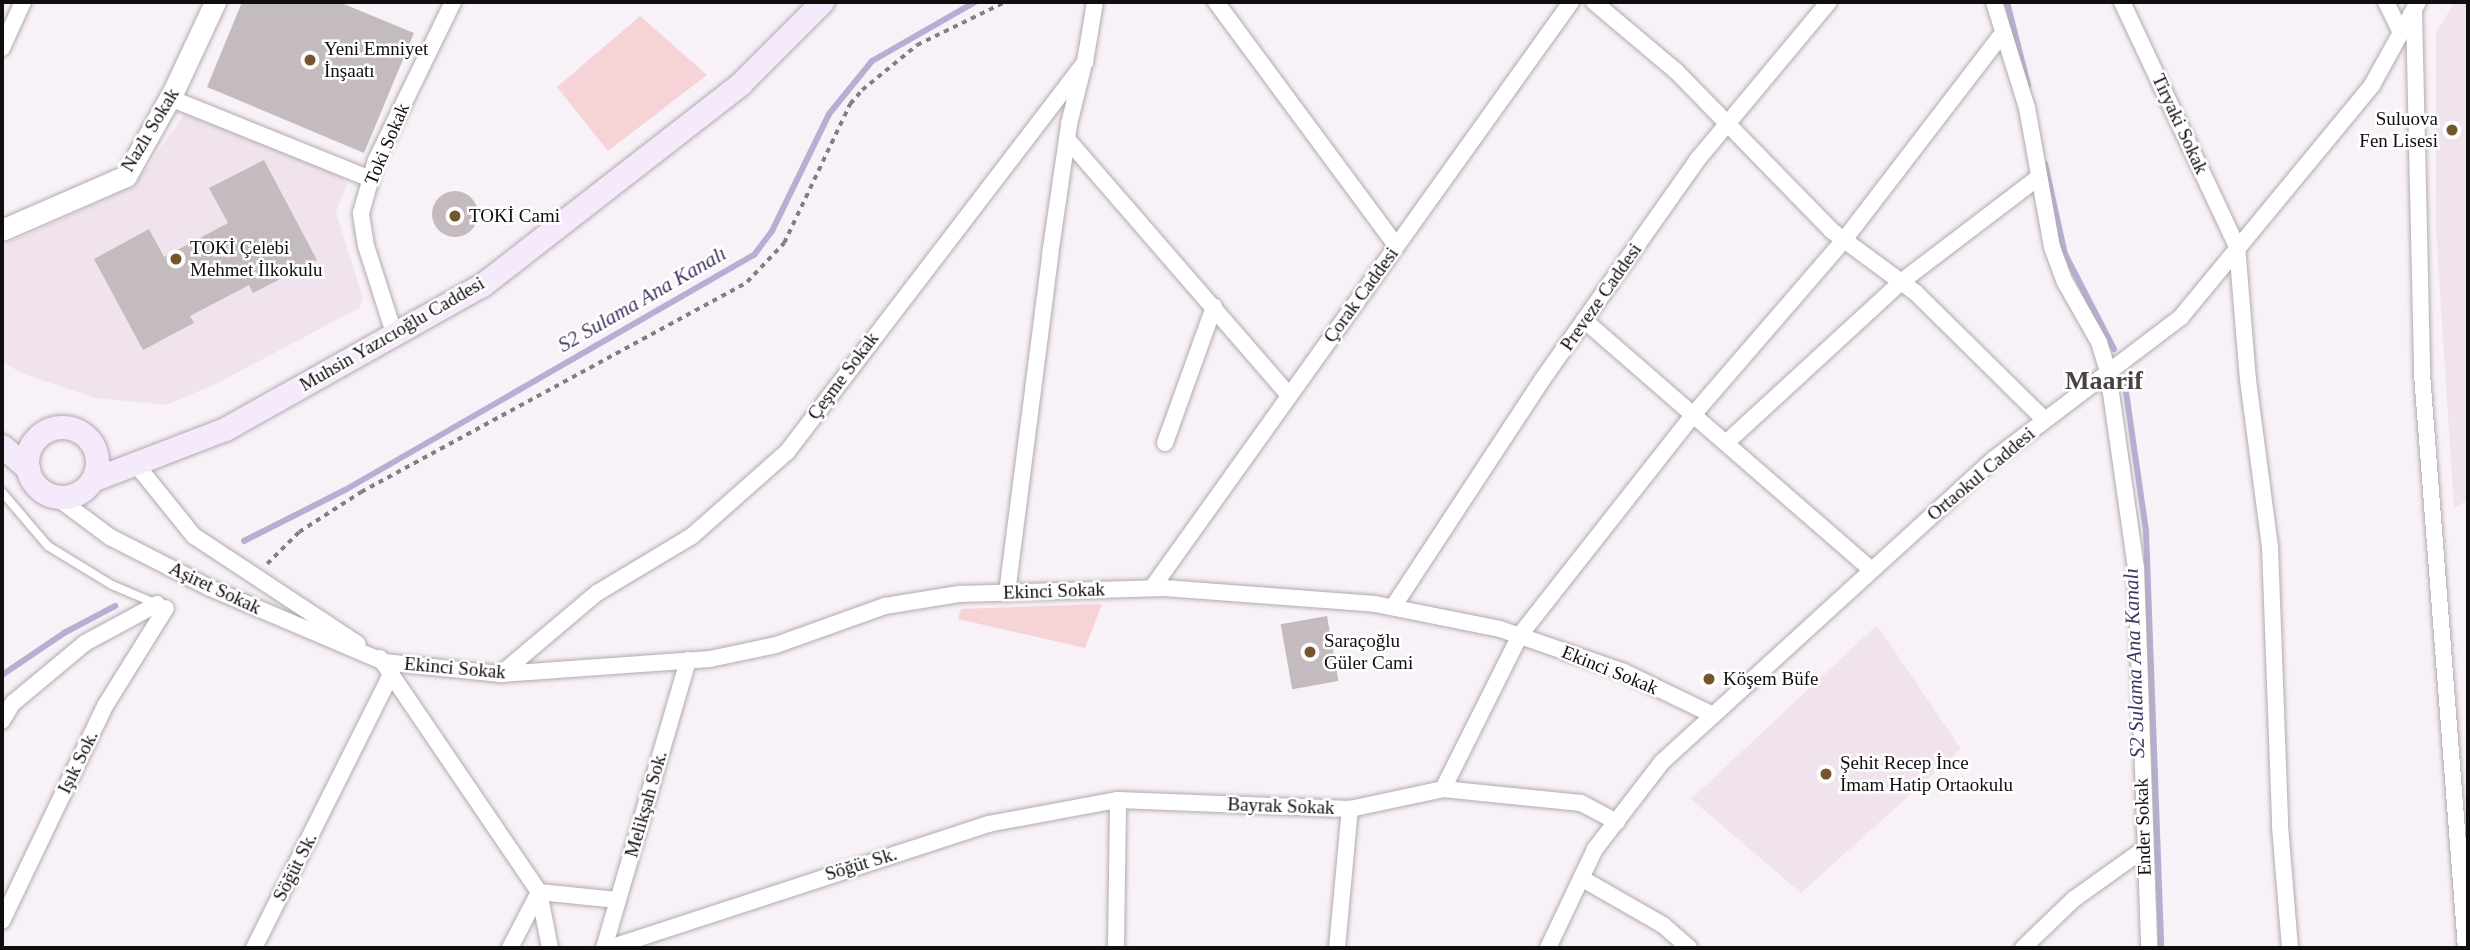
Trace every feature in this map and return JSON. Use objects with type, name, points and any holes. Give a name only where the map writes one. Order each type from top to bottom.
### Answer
[{"type":"main road","name":"Muhsin Yazıcıoğlu Caddesi","points":[[92,480],[225,429],[493,276],[740,84],[822,2]]},
{"type":"main road","points":[[3,450],[28,469],[35,485],[55,496],[78,494],[92,480],[97,466],[92,444],[75,429],[63,427],[52,428],[33,442],[28,469]]},
{"type":"street","points":[[2,48],[23,2]]},
{"type":"street","name":"Nazlı Sokak","points":[[2,230],[126,176],[170,98],[215,2]]},
{"type":"street","name":"Toki Sokak","points":[[394,333],[366,246],[361,213],[370,179],[453,2]]},
{"type":"street","name":"Çeşme Sokak","points":[[501,674],[597,593],[692,537],[787,452],[1085,62],[1095,2]]},
{"type":"street","points":[[1216,2],[1396,246]]},
{"type":"street","name":"Çorak Caddesi","points":[[1152,588],[1571,2]]},
{"type":"street","points":[[1594,2],[1676,71],[1725,126],[1844,240],[1902,282],[2045,420]]},
{"type":"street","name":"Preveze Caddesi","points":[[1392,607],[1584,320],[1725,126],[1829,2]]},
{"type":"street","name":"Ender Sokak","points":[[1994,2],[2027,108],[2052,247],[2065,282],[2099,342],[2108,372],[2136,568],[2149,948]]},
{"type":"street","name":"Tiryaki Sokak","points":[[2122,2],[2237,246]]},
{"type":"street","points":[[2386,2],[2401,33]]},
{"type":"street","points":[[2416,6],[2422,374],[2464,855],[2466,948]]},
{"type":"street","name":"Ortaokul Caddesi","points":[[1548,948],[1581,878],[1617,822],[1662,762],[1994,459],[2181,317],[2372,85],[2416,6]]},
{"type":"street","points":[[1443,789],[1520,635],[1693,415],[1844,240],[2003,33]]},
{"type":"street","points":[[1007,593],[1067,139],[1085,62]]},
{"type":"street","points":[[170,98],[370,179]]},
{"type":"street","points":[[1067,139],[1289,395]]},
{"type":"street","points":[[1726,443],[1902,282],[2039,177]]},
{"type":"street","points":[[2237,246],[2248,380],[2270,547],[2280,826],[2290,948]]},
{"type":"street","points":[[1165,443],[1214,307]]},
{"type":"street","points":[[1584,320],[1872,570]]},
{"type":"street","name":"Aşiret Sokak","points":[[135,463],[194,537],[256,575],[388,667],[539,892],[550,948]]},
{"type":"street","name":"Aşiret Sokak","points":[[55,496],[110,537],[210,588],[388,667]]},
{"type":"street","name":"Ekinci Sokak","points":[[388,667],[501,674],[688,660],[776,645],[885,606],[959,594],[1152,588],[1392,607],[1520,635],[1624,672],[1713,715]]},
{"type":"street","points":[[2,721],[13,704],[85,643],[161,606]]},
{"type":"street","name":"Işık Sok.","points":[[2,921],[105,706],[161,606]]},
{"type":"street","name":"Melikşah Sok.","points":[[604,948],[688,660]]},
{"type":"street","name":"Söğüt Sk.","points":[[254,948],[388,667]]},
{"type":"street","name":"Bayrak Sokak","points":[[1118,800],[1350,809],[1443,789],[1581,803],[1617,822]]},
{"type":"street","points":[[1116,948],[1118,800]]},
{"type":"street","name":"Söğüt Sk.","points":[[609,948],[988,824],[1118,800]]},
{"type":"street","points":[[1337,948],[1350,809]]},
{"type":"street","points":[[2023,948],[2074,899],[2144,849]]},
{"type":"street","points":[[1581,878],[1663,925],[1689,948]]},
{"type":"street","points":[[510,948],[539,892],[618,900]]},
{"type":"lane","points":[[2,492],[48,546],[112,585],[161,606]]},
{"type":"path","points":[[256,575],[299,532],[361,492],[747,282],[784,243],[850,104],[862,90],[917,45],[1005,2]]},
{"type":"shaded area","points":[[2455,2],[2468,2],[2468,500],[2454,508],[2436,230],[2436,32]]},
{"type":"shaded area","points":[[640,16],[707,75],[608,151],[557,87]]},
{"type":"shaded area","name":"TOKİ Çelebi Mehmet İlkokulu","points":[[186,112],[338,174],[347,184],[336,212],[363,299],[359,308],[218,383],[166,405],[95,398],[21,373],[2,361],[2,246],[134,186]]},
{"type":"shaded area","points":[[1102,604],[1085,648],[958,619],[961,609]]},
{"type":"shaded area","name":"Şehit Recep İnce İmam Hatip Ortaokulu","points":[[1877,625],[1961,749],[1801,893],[1691,799]]},
{"type":"building","name":"Yeni Emniyet İnşaatı","points":[[242,2],[339,2],[414,33],[364,153],[207,87]]},
{"type":"building","points":[[264,160],[317,260],[253,293],[249,285],[190,316],[194,323],[143,350],[94,259],[149,229],[164,257],[228,223],[209,188]]},
{"type":"building","name":"TOKİ Cami","points":[[455,191],[472,197],[478,214],[472,231],[455,237],[438,231],[432,214],[438,197]]},
{"type":"building","name":"Saraçoğlu Güler Cami","points":[[1327,616],[1338,681],[1292,689],[1281,624]]},
{"type":"waterway","name":"S2 Sulama Ana Kanalı","points":[[244,541],[345,490],[754,255],[772,231],[829,114],[872,61],[975,2]]},
{"type":"waterway","name":"S2 Sulama Ana Kanalı","points":[[2007,2],[2028,85]]},
{"type":"waterway","name":"S2 Sulama Ana Kanalı","points":[[2045,164],[2065,254],[2114,349]]},
{"type":"waterway","name":"S2 Sulama Ana Kanalı","points":[[2124,378],[2146,531],[2161,948]]},
{"type":"waterway","name":"S2 Sulama Ana Kanalı","points":[[2,675],[64,633],[115,606]]},
{"type":"place","name":"Yeni Emniyet İnşaatı","points":[[310,60]]},
{"type":"place","name":"Suluova Fen Lisesi","points":[[2452,130]]},
{"type":"place","name":"TOKİ Cami","points":[[455,216]]},
{"type":"place","name":"TOKİ Çelebi Mehmet İlkokulu","points":[[176,259]]},
{"type":"place","name":"Saraçoğlu Güler Cami","points":[[1310,652]]},
{"type":"place","name":"Köşem Büfe","points":[[1709,679]]},
{"type":"place","name":"Şehit Recep İnce İmam Hatip Ortaokulu","points":[[1826,774]]},
{"type":"district","name":"Maarif","points":[[2104,381]]}]
